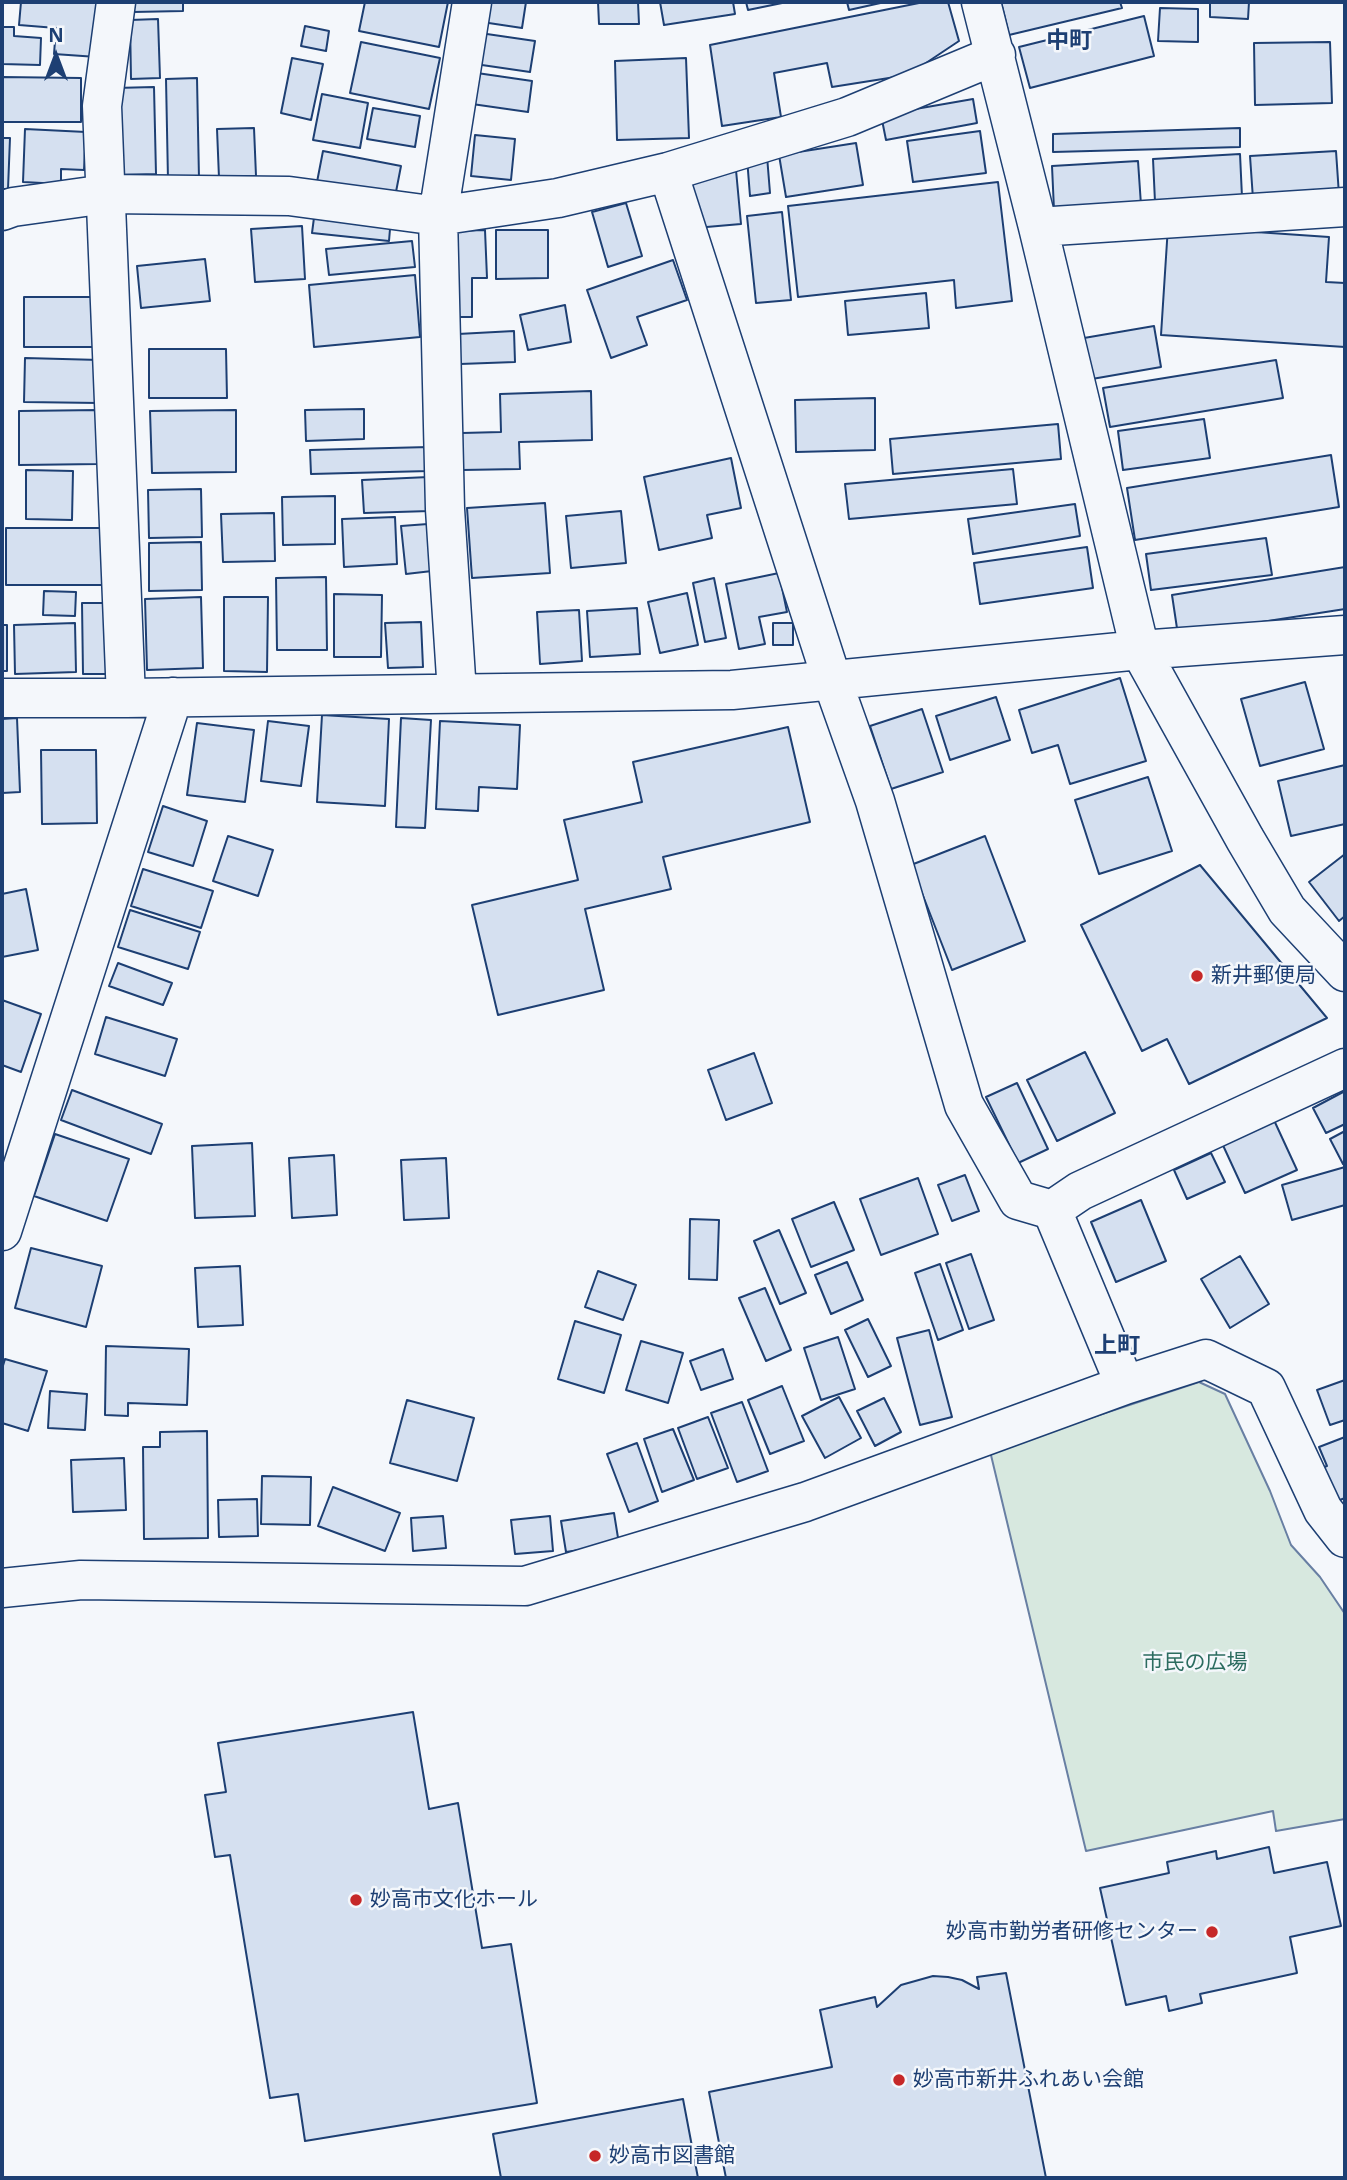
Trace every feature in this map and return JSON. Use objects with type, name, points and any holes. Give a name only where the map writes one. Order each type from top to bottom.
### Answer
[{"type":"street","points":[[116,2],[102,106],[126,698]]},
{"type":"street","points":[[457,693],[445,509],[438,216],[472,2]]},
{"type":"street","points":[[981,2],[1140,650],[1287,910],[1345,972]]},
{"type":"street","points":[[2,211],[13,207],[106,194],[289,196],[438,216],[558,198],[668,172],[847,117],[996,55]]},
{"type":"street","points":[[668,172],[832,680],[875,801],[964,1105],[1018,1200],[1052,1210]]},
{"type":"street","points":[[1038,228],[1345,207]]},
{"type":"street","points":[[2,698],[732,690],[1140,650],[1345,635]]},
{"type":"street","points":[[2,1231],[173,697]]},
{"type":"street","points":[[1052,1210],[1080,1191],[1345,1068]]},
{"type":"street","points":[[1052,1210],[1125,1385]]},
{"type":"street","points":[[2,1588],[80,1580],[525,1586],[805,1502],[1125,1385],[1206,1359],[1266,1388],[1323,1510],[1345,1538]]},
{"type":"green space","name":"市民の広場","points":[[1199,1382],[1225,1394],[1270,1491],[1291,1545],[1320,1577],[1345,1614],[1345,1819],[1276,1831],[1273,1811],[1086,1851],[990,1451]]},
{"type":"building","points":[[21,2],[101,2],[97,57],[54,54],[56,28],[19,25]]},
{"type":"building","points":[[133,2],[183,2],[183,11],[133,12]]},
{"type":"building","points":[[365,2],[448,2],[439,47],[359,31]]},
{"type":"building","points":[[485,2],[526,2],[522,28],[482,22]]},
{"type":"building","points":[[598,2],[638,2],[639,24],[599,24]]},
{"type":"building","points":[[660,2],[733,2],[735,14],[664,25]]},
{"type":"building","points":[[746,2],[787,2],[748,10]]},
{"type":"building","points":[[847,2],[885,2],[849,10]]},
{"type":"building","points":[[924,2],[948,2],[959,41],[908,75],[832,87],[827,63],[774,73],[781,117],[722,126],[710,45]]},
{"type":"building","points":[[1001,2],[1120,2],[1122,8],[1009,35]]},
{"type":"building","points":[[1210,2],[1249,2],[1248,19],[1210,17]]},
{"type":"building","points":[[1160,8],[1198,9],[1198,42],[1158,41]]},
{"type":"building","points":[[1144,16],[1154,56],[1030,88],[1019,47]]},
{"type":"building","points":[[158,19],[160,78],[131,79],[130,20]]},
{"type":"building","points":[[305,26],[329,31],[326,51],[301,46]]},
{"type":"building","points":[[2,27],[14,27],[14,36],[41,38],[40,65],[2,64]]},
{"type":"building","points":[[480,33],[535,41],[530,72],[475,64]]},
{"type":"building","points":[[361,42],[440,58],[429,109],[350,93]]},
{"type":"building","points":[[1330,42],[1332,103],[1255,105],[1254,43]]},
{"type":"building","points":[[292,58],[323,64],[311,120],[281,113]]},
{"type":"building","points":[[686,58],[689,138],[617,140],[615,61]]},
{"type":"building","points":[[477,73],[532,81],[528,112],[472,104]]},
{"type":"building","points":[[2,77],[81,78],[81,122],[2,122]]},
{"type":"building","points":[[197,78],[199,179],[168,180],[166,79]]},
{"type":"building","points":[[154,87],[156,174],[117,175],[115,88]]},
{"type":"building","points":[[322,94],[368,103],[360,148],[313,140]]},
{"type":"building","points":[[973,99],[977,123],[886,140],[881,115]]},
{"type":"building","points":[[373,108],[420,116],[415,147],[367,139]]},
{"type":"building","points":[[254,128],[256,176],[219,178],[217,129]]},
{"type":"building","points":[[1240,128],[1240,147],[1053,152],[1053,134]]},
{"type":"building","points":[[25,129],[86,132],[84,170],[61,169],[61,184],[23,182]]},
{"type":"building","points":[[980,131],[986,173],[913,182],[907,141]]},
{"type":"building","points":[[475,135],[515,139],[511,180],[471,176]]},
{"type":"building","points":[[2,138],[10,138],[8,189],[2,189]]},
{"type":"building","points":[[856,143],[863,185],[786,197],[779,155]]},
{"type":"building","points":[[323,151],[401,166],[395,197],[317,182]]},
{"type":"building","points":[[1336,151],[1339,195],[1253,199],[1250,156]]},
{"type":"building","points":[[1240,154],[1242,197],[1155,202],[1153,159]]},
{"type":"building","points":[[767,156],[770,193],[750,196],[747,158]]},
{"type":"building","points":[[1138,161],[1141,205],[1054,210],[1052,166]]},
{"type":"building","points":[[736,170],[741,224],[695,228],[690,174]]},
{"type":"building","points":[[998,182],[1012,301],[956,308],[954,280],[798,297],[788,206]]},
{"type":"building","points":[[626,203],[642,256],[608,267],[592,212]]},
{"type":"building","points":[[315,210],[391,217],[389,241],[312,233]]},
{"type":"building","points":[[782,212],[791,300],[756,303],[747,216]]},
{"type":"building","points":[[302,226],[305,279],[255,282],[251,229]]},
{"type":"building","points":[[1168,226],[1329,237],[1326,282],[1345,283],[1345,347],[1161,335]]},
{"type":"building","points":[[485,230],[487,278],[472,278],[472,317],[454,317],[453,231]]},
{"type":"building","points":[[496,230],[548,230],[548,278],[496,279]]},
{"type":"building","points":[[412,241],[415,267],[329,275],[326,249]]},
{"type":"building","points":[[205,259],[210,301],[141,308],[137,266]]},
{"type":"building","points":[[673,260],[687,300],[637,317],[647,345],[611,358],[587,290]]},
{"type":"building","points":[[415,275],[420,337],[314,347],[309,285]]},
{"type":"building","points":[[926,293],[929,328],[848,335],[845,301]]},
{"type":"building","points":[[24,297],[94,297],[94,347],[24,347]]},
{"type":"building","points":[[565,305],[571,342],[528,350],[520,315]]},
{"type":"building","points":[[1154,326],[1161,367],[1092,379],[1084,338]]},
{"type":"building","points":[[514,331],[515,362],[460,364],[458,334]]},
{"type":"building","points":[[149,349],[226,349],[227,398],[149,398]]},
{"type":"building","points":[[25,358],[100,360],[99,403],[24,402]]},
{"type":"building","points":[[1276,360],[1283,398],[1110,427],[1103,388]]},
{"type":"building","points":[[591,391],[592,440],[519,442],[520,469],[462,470],[462,433],[501,432],[500,394]]},
{"type":"building","points":[[875,398],[875,450],[796,452],[795,400]]},
{"type":"building","points":[[364,409],[364,439],[306,441],[305,410]]},
{"type":"building","points":[[99,410],[99,464],[19,465],[19,411]]},
{"type":"building","points":[[236,410],[236,472],[152,473],[150,411]]},
{"type":"building","points":[[1204,419],[1210,458],[1123,470],[1118,431]]},
{"type":"building","points":[[1058,424],[1061,459],[893,474],[890,439]]},
{"type":"building","points":[[429,447],[429,471],[311,474],[310,450]]},
{"type":"building","points":[[1331,455],[1339,507],[1135,540],[1127,488]]},
{"type":"building","points":[[731,458],[741,508],[707,515],[712,538],[659,550],[644,477]]},
{"type":"building","points":[[1013,469],[1017,504],[849,519],[845,484]]},
{"type":"building","points":[[26,470],[73,471],[72,520],[26,519]]},
{"type":"building","points":[[429,477],[430,511],[364,513],[362,480]]},
{"type":"building","points":[[201,489],[202,537],[149,538],[148,490]]},
{"type":"building","points":[[335,496],[335,544],[283,545],[282,497]]},
{"type":"building","points":[[545,503],[550,573],[472,578],[467,508]]},
{"type":"building","points":[[1075,504],[1080,536],[973,554],[968,519]]},
{"type":"building","points":[[621,511],[626,563],[571,568],[566,516]]},
{"type":"building","points":[[274,513],[275,561],[223,562],[221,514]]},
{"type":"building","points":[[395,517],[397,564],[344,567],[342,519]]},
{"type":"building","points":[[428,524],[432,571],[406,574],[401,526]]},
{"type":"building","points":[[6,528],[110,528],[110,585],[6,585]]},
{"type":"building","points":[[1266,538],[1272,575],[1151,590],[1146,554]]},
{"type":"building","points":[[201,542],[202,590],[149,591],[149,543]]},
{"type":"building","points":[[1087,547],[1093,588],[980,604],[974,563]]},
{"type":"building","points":[[1345,567],[1345,609],[1178,635],[1172,595]]},
{"type":"building","points":[[779,573],[787,612],[759,617],[765,644],[739,649],[726,584]]},
{"type":"building","points":[[326,577],[327,650],[277,650],[276,578]]},
{"type":"building","points":[[714,578],[726,638],[705,642],[693,583]]},
{"type":"building","points":[[44,591],[76,592],[75,616],[43,615]]},
{"type":"building","points":[[687,593],[698,645],[660,653],[648,602]]},
{"type":"building","points":[[334,594],[382,595],[381,657],[334,657]]},
{"type":"building","points":[[201,597],[203,668],[147,670],[145,599]]},
{"type":"building","points":[[224,597],[268,597],[267,672],[224,671]]},
{"type":"building","points":[[82,603],[114,603],[115,674],[83,674]]},
{"type":"building","points":[[637,608],[640,654],[590,657],[587,611]]},
{"type":"building","points":[[579,610],[582,661],[540,664],[537,612]]},
{"type":"building","points":[[421,622],[423,667],[388,668],[385,623]]},
{"type":"building","points":[[75,623],[76,672],[15,674],[14,625]]},
{"type":"building","points":[[773,623],[793,623],[793,645],[773,645]]},
{"type":"building","points":[[2,625],[7,625],[7,671],[2,671]]},
{"type":"building","points":[[1120,678],[1146,761],[1070,784],[1058,745],[1032,753],[1019,710]]},
{"type":"building","points":[[1305,682],[1324,749],[1260,766],[1241,699]]},
{"type":"building","points":[[996,697],[1010,740],[950,760],[936,716]]},
{"type":"building","points":[[922,709],[943,772],[891,789],[870,726]]},
{"type":"building","points":[[322,715],[389,719],[385,806],[317,802]]},
{"type":"building","points":[[17,718],[20,792],[2,793],[2,719]]},
{"type":"building","points":[[401,718],[431,720],[425,828],[396,827]]},
{"type":"building","points":[[268,721],[309,726],[301,786],[261,781]]},
{"type":"building","points":[[440,721],[520,725],[517,789],[479,787],[478,811],[436,809]]},
{"type":"building","points":[[197,723],[254,730],[245,802],[187,795]]},
{"type":"building","points":[[788,727],[810,822],[663,857],[671,889],[585,909],[604,990],[498,1015],[472,905],[578,880],[564,820],[642,802],[633,762]]},
{"type":"building","points":[[41,750],[96,750],[97,823],[42,824]]},
{"type":"building","points":[[1345,765],[1345,824],[1291,836],[1278,781]]},
{"type":"building","points":[[1148,777],[1172,851],[1099,874],[1075,800]]},
{"type":"building","points":[[163,806],[207,821],[193,866],[148,852]]},
{"type":"building","points":[[228,836],[273,850],[258,896],[213,881]]},
{"type":"building","points":[[985,836],[1025,941],[952,970],[911,865]]},
{"type":"building","points":[[1345,854],[1345,916],[1339,921],[1309,882]]},
{"type":"building","points":[[1200,865],[1327,1018],[1189,1084],[1167,1039],[1142,1051],[1081,925]]},
{"type":"building","points":[[143,869],[213,891],[201,928],[131,906]]},
{"type":"building","points":[[26,889],[38,950],[2,957],[2,894]]},
{"type":"building","points":[[130,910],[200,932],[188,969],[118,947]]},
{"type":"building","points":[[118,963],[172,983],[163,1005],[109,986]]},
{"type":"building","points":[[2,1000],[41,1014],[21,1072],[2,1065]]},
{"type":"building","points":[[106,1017],[177,1039],[165,1076],[95,1054]]},
{"type":"building","points":[[1085,1052],[1115,1113],[1057,1141],[1027,1080]]},
{"type":"building","points":[[754,1053],[772,1103],[726,1120],[708,1070]]},
{"type":"building","points":[[1017,1083],[1048,1149],[1018,1163],[986,1097]]},
{"type":"building","points":[[72,1090],[162,1124],[151,1154],[61,1120]]},
{"type":"building","points":[[1345,1091],[1345,1124],[1326,1133],[1313,1108]]},
{"type":"building","points":[[1273,1118],[1297,1170],[1245,1193],[1221,1141]]},
{"type":"building","points":[[1345,1131],[1345,1163],[1343,1164],[1330,1139]]},
{"type":"building","points":[[55,1134],[129,1159],[107,1221],[34,1196]]},
{"type":"building","points":[[252,1143],[255,1216],[195,1218],[192,1146]]},
{"type":"building","points":[[1211,1153],[1225,1182],[1187,1199],[1174,1170]]},
{"type":"building","points":[[334,1155],[337,1215],[292,1218],[289,1158]]},
{"type":"building","points":[[446,1158],[449,1218],[404,1220],[401,1160]]},
{"type":"building","points":[[1345,1167],[1345,1205],[1292,1220],[1282,1185]]},
{"type":"building","points":[[965,1175],[979,1211],[952,1221],[938,1185]]},
{"type":"building","points":[[918,1178],[938,1234],[881,1255],[860,1199]]},
{"type":"building","points":[[1141,1200],[1166,1261],[1116,1282],[1091,1222]]},
{"type":"building","points":[[834,1202],[854,1250],[811,1267],[792,1219]]},
{"type":"building","points":[[690,1219],[719,1220],[717,1280],[689,1279]]},
{"type":"building","points":[[779,1230],[806,1293],[780,1304],[754,1241]]},
{"type":"building","points":[[31,1248],[102,1266],[86,1327],[15,1308]]},
{"type":"building","points":[[971,1254],[994,1320],[969,1329],[946,1263]]},
{"type":"building","points":[[1240,1256],[1269,1304],[1230,1328],[1201,1279]]},
{"type":"building","points":[[847,1262],[863,1300],[831,1314],[815,1275]]},
{"type":"building","points":[[940,1264],[963,1330],[938,1340],[915,1273]]},
{"type":"building","points":[[240,1266],[243,1325],[198,1327],[195,1268]]},
{"type":"building","points":[[598,1271],[636,1285],[623,1320],[585,1307]]},
{"type":"building","points":[[765,1288],[791,1350],[766,1361],[739,1298]]},
{"type":"building","points":[[868,1319],[891,1366],[868,1377],[845,1330]]},
{"type":"building","points":[[575,1321],[621,1335],[604,1393],[558,1379]]},
{"type":"building","points":[[929,1330],[952,1417],[920,1425],[897,1338]]},
{"type":"building","points":[[838,1337],[855,1389],[821,1400],[804,1348]]},
{"type":"building","points":[[641,1341],[683,1353],[668,1403],[626,1390]]},
{"type":"building","points":[[106,1346],[189,1349],[187,1405],[128,1403],[128,1416],[105,1415]]},
{"type":"building","points":[[723,1349],[733,1379],[701,1390],[690,1361]]},
{"type":"building","points":[[5,1359],[47,1371],[28,1431],[2,1423],[2,1369]]},
{"type":"building","points":[[1345,1380],[1345,1420],[1330,1425],[1317,1390]]},
{"type":"building","points":[[782,1386],[804,1441],[770,1454],[748,1400]]},
{"type":"building","points":[[50,1391],[87,1394],[85,1430],[48,1428]]},
{"type":"building","points":[[839,1397],[861,1438],[825,1458],[802,1416]]},
{"type":"building","points":[[884,1398],[901,1432],[875,1446],[857,1411]]},
{"type":"building","points":[[407,1400],[474,1418],[457,1481],[390,1463]]},
{"type":"building","points":[[742,1402],[768,1471],[737,1482],[711,1413]]},
{"type":"building","points":[[708,1417],[728,1468],[697,1479],[678,1428]]},
{"type":"building","points":[[673,1429],[694,1480],[662,1492],[644,1439]]},
{"type":"building","points":[[207,1431],[208,1538],[144,1539],[143,1447],[160,1447],[160,1432]]},
{"type":"building","points":[[1345,1437],[1345,1498],[1332,1503],[1319,1469],[1327,1466],[1319,1447]]},
{"type":"building","points":[[637,1443],[658,1501],[629,1512],[607,1454]]},
{"type":"building","points":[[124,1458],[126,1510],[73,1512],[71,1460]]},
{"type":"building","points":[[262,1476],[311,1477],[310,1525],[261,1524]]},
{"type":"building","points":[[333,1487],[400,1513],[385,1551],[318,1526]]},
{"type":"building","points":[[257,1499],[258,1536],[219,1537],[218,1500]]},
{"type":"building","points":[[614,1513],[619,1544],[566,1552],[561,1521]]},
{"type":"building","points":[[443,1516],[446,1548],[413,1551],[411,1518]]},
{"type":"building","points":[[550,1516],[553,1551],[515,1554],[511,1520]]},
{"type":"building","name":"妙高市文化ホール","points":[[413,1712],[429,1809],[458,1803],[482,1948],[511,1944],[537,2103],[305,2141],[298,2094],[270,2098],[230,1855],[215,1857],[205,1795],[226,1792],[218,1743]]},
{"type":"building","name":"妙高市勤労者研修センター","points":[[1269,1847],[1274,1873],[1327,1862],[1341,1926],[1290,1937],[1297,1973],[1200,1994],[1202,2003],[1169,2011],[1166,1996],[1126,2005],[1100,1888],[1169,1873],[1167,1862],[1216,1851],[1217,1859]]},
{"type":"building","name":"妙高市新井ふれあい会館","points":[[1006,1973],[1046,2178],[726,2178],[709,2092],[832,2067],[820,2010],[875,1997],[877,2007],[901,1985],[933,1976],[962,1980],[979,1989],[977,1977]]},
{"type":"building","name":"妙高市図書館","points":[[683,2099],[698,2178],[501,2178],[493,2134]]},
{"type":"place","name":"新井郵便局","points":[[1197,976]]},
{"type":"place","name":"妙高市文化ホール","points":[[356,1900]]},
{"type":"place","name":"妙高市勤労者研修センター","points":[[1212,1932]]},
{"type":"place","name":"妙高市新井ふれあい会館","points":[[899,2080]]},
{"type":"place","name":"妙高市図書館","points":[[595,2156]]},
{"type":"district","name":"中町","points":[[1069,41]]},
{"type":"district","name":"上町","points":[[1117,1346]]}]
